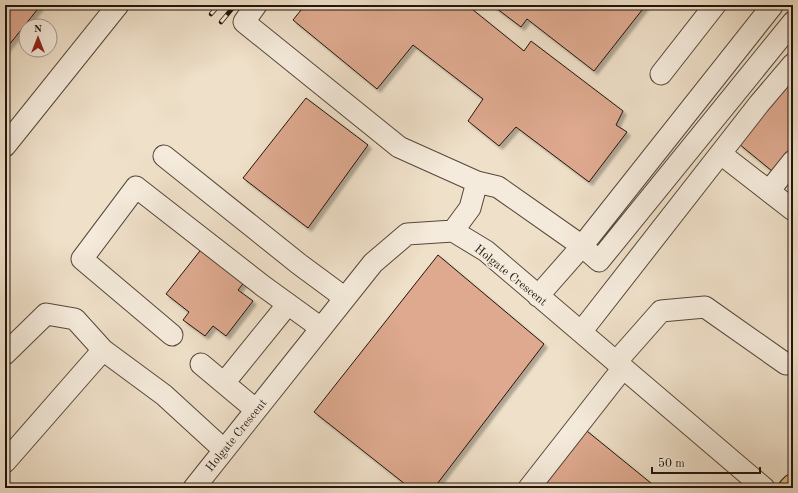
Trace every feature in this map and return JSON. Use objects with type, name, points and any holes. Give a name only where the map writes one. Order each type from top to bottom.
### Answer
[{"type":"main road","points":[[790,488],[793,485]]},
{"type":"street","points":[[5,146],[118,5]]},
{"type":"street","points":[[256,5],[244,22],[399,147],[477,182],[498,187],[582,246],[599,261],[793,22]]},
{"type":"street","points":[[661,74],[715,5]]},
{"type":"street","points":[[538,296],[582,246],[772,6]]},
{"type":"street","points":[[581,332],[759,104],[792,66]]},
{"type":"street","points":[[720,154],[793,210]]},
{"type":"street","points":[[164,156],[299,264],[345,298]]},
{"type":"street","points":[[769,191],[793,161]]},
{"type":"street","points":[[452,231],[470,208],[477,182]]},
{"type":"street","points":[[172,335],[82,259],[136,187],[321,328]]},
{"type":"street","name":"Holgate Crescent","points":[[194,488],[373,263],[407,234],[452,231],[486,251],[764,488]]},
{"type":"street","points":[[224,383],[288,304]]},
{"type":"street","points":[[529,488],[619,365],[661,311],[704,307],[786,364]]},
{"type":"street","points":[[5,354],[46,314],[75,319],[103,350],[164,395],[224,450]]},
{"type":"street","points":[[5,462],[103,350]]},
{"type":"street","points":[[201,364],[256,410]]},
{"type":"building","points":[[5,5],[41,5],[31,18],[18,18],[18,34],[5,50]]},
{"type":"building","points":[[305,5],[467,5],[524,51],[531,41],[623,111],[616,125],[627,132],[589,182],[516,127],[499,146],[468,121],[483,99],[413,45],[377,89],[293,20]]},
{"type":"building","points":[[492,5],[646,5],[594,71],[527,19],[521,27]]},
{"type":"building","points":[[793,78],[793,146],[772,171],[739,144]]},
{"type":"building","points":[[306,98],[368,145],[308,228],[243,178]]},
{"type":"building","points":[[203,247],[246,280],[238,290],[253,301],[226,336],[213,326],[205,336],[183,320],[189,312],[166,294]]},
{"type":"building","points":[[438,255],[544,344],[434,488],[410,488],[314,412]]},
{"type":"building","points":[[582,427],[657,488],[535,488]]},
{"type":"railway","points":[[211,14],[219,5]]},
{"type":"railway","points":[[221,22],[235,5]]}]
